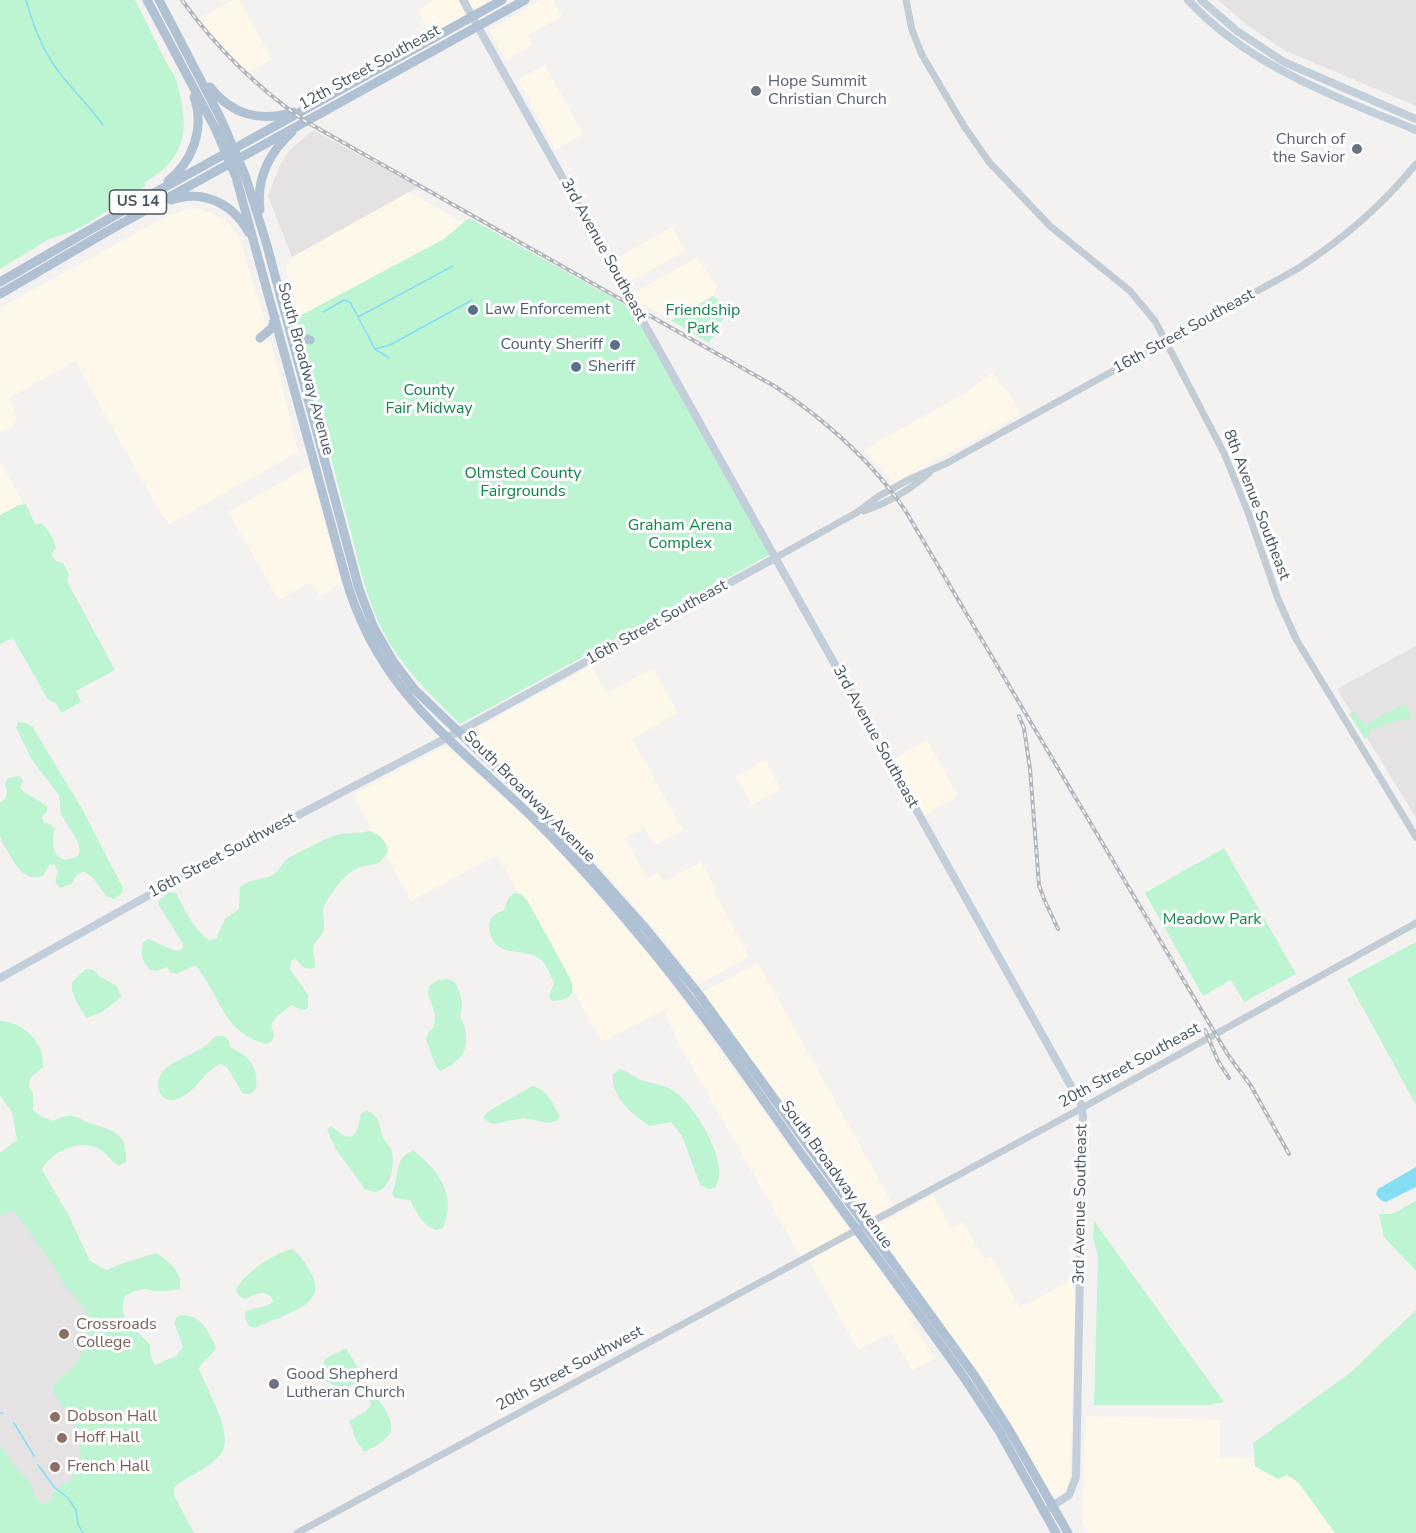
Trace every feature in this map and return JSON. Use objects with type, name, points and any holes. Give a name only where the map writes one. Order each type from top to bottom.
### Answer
[{"type":"main road","name":"South Broadway Avenue","points":[[147,0],[231,151]]},
{"type":"main road","name":"South Broadway Avenue","points":[[159,0],[192,62],[235,160],[266,242],[354,571],[369,616],[385,648],[408,682],[428,705],[554,824],[647,930],[697,992],[986,1392],[1049,1509],[1056,1533]]},
{"type":"main road","name":"3rd Avenue Southeast","points":[[463,0],[1082,1108],[1076,1477],[1069,1495],[1049,1509]]},
{"type":"main road","name":"12th Street Southeast","points":[[231,151],[502,0]]},
{"type":"main road","name":"12th Street Southeast","points":[[235,160],[525,0]]},
{"type":"main road","points":[[1188,0],[1224,34],[1265,62],[1327,93],[1416,130]]},
{"type":"main road","points":[[1202,0],[1237,31],[1284,62],[1416,119]]},
{"type":"main road","points":[[140,207],[182,167],[196,136],[198,116],[195,101],[173,48]]},
{"type":"main road","points":[[192,62],[218,96],[242,113],[261,117],[277,117],[320,101]]},
{"type":"main road","points":[[266,242],[259,201],[262,177],[273,153],[304,122]]},
{"type":"main road","name":"US 14","points":[[0,294],[231,151]]},
{"type":"main road","name":"South Broadway Avenue","points":[[235,160],[256,249],[343,569],[357,615],[376,653],[417,708],[539,824],[639,935],[687,997],[967,1382],[1049,1509],[1068,1533]]},
{"type":"main road","name":"US 14","points":[[0,282],[140,207],[235,160]]},
{"type":"main road","points":[[140,207],[182,197],[210,198],[225,205],[239,217],[256,249]]},
{"type":"main road","points":[[275,315],[272,328],[260,338],[274,341],[284,349]]},
{"type":"main road","points":[[288,328],[297,336],[310,340],[303,346],[297,361]]},
{"type":"main road","name":"16th Street Southeast","points":[[447,738],[775,558]]},
{"type":"main road","name":"16th Street Southwest","points":[[0,978],[214,859],[447,738]]},
{"type":"street","name":"8th Avenue Southeast","points":[[906,0],[912,30],[922,55],[964,126],[989,162],[1050,226],[1138,299],[1155,321],[1224,453],[1293,634],[1416,837]]},
{"type":"street","name":"16th Street Southeast","points":[[775,558],[856,513],[879,496],[908,480],[931,471],[1297,269],[1322,252],[1377,207],[1416,164]]},
{"type":"street","name":"20th Street Southeast","points":[[857,1230],[1416,923]]},
{"type":"street","name":"20th Street Southwest","points":[[297,1533],[857,1230]]},
{"type":"shaded area","points":[[233,0],[239,0],[272,59],[248,72],[198,19]]},
{"type":"shaded area","points":[[435,0],[460,0],[467,14],[431,35],[418,10]]},
{"type":"shaded area","points":[[467,0],[495,0],[474,12]]},
{"type":"shaded area","points":[[540,0],[553,0],[562,16],[528,35],[533,45],[506,60],[489,30]]},
{"type":"shaded area","points":[[1218,0],[1416,0],[1416,106],[1284,50],[1246,24]]},
{"type":"shaded area","points":[[545,65],[583,134],[555,150],[518,80]]},
{"type":"shaded area","points":[[313,130],[418,187],[292,257],[268,196],[280,165],[289,151]]},
{"type":"shaded area","points":[[409,192],[463,223],[444,239],[296,318],[286,265],[292,257]]},
{"type":"shaded area","points":[[188,209],[200,209],[218,216],[228,222],[240,239],[266,326],[264,328],[268,341],[271,342],[298,452],[169,524],[75,361],[9,398],[17,416],[14,426],[0,433],[0,308],[167,216]]},
{"type":"shaded area","points":[[672,227],[685,251],[628,283],[615,259]]},
{"type":"shaded area","points":[[697,258],[717,286],[713,296],[671,320],[637,301],[633,293]]},
{"type":"shaded area","points":[[992,373],[1009,393],[1021,414],[894,483],[864,450],[970,390]]},
{"type":"shaded area","points":[[0,461],[24,505],[0,518]]},
{"type":"shaded area","points":[[310,466],[341,584],[319,596],[310,582],[279,600],[228,512]]},
{"type":"shaded area","points":[[1416,646],[1416,818],[1337,689]]},
{"type":"shaded area","points":[[591,666],[607,693],[653,668],[678,713],[632,739],[683,830],[655,845],[644,828],[625,838],[647,878],[658,873],[663,882],[701,862],[716,889],[714,891],[749,957],[699,984],[594,860],[546,809],[470,738],[468,733]]},
{"type":"shaded area","points":[[927,740],[958,796],[925,815],[894,759]]},
{"type":"shaded area","points":[[447,747],[528,820],[568,862],[657,965],[915,1320],[910,1323],[936,1358],[912,1370],[891,1333],[858,1350],[807,1257],[802,1259],[679,1044],[664,1010],[602,1042],[497,855],[411,901],[353,795],[441,748]]},
{"type":"shaded area","points":[[765,760],[781,789],[752,805],[736,777]]},
{"type":"shaded area","points":[[758,963],[893,1205],[867,1219],[703,992]]},
{"type":"shaded area","name":"Crossroads College","points":[[0,1182],[201,1466],[27,1533],[0,1483]]},
{"type":"shaded area","points":[[933,1195],[951,1229],[963,1222],[984,1259],[991,1256],[1020,1308],[1075,1278],[1071,1468],[1068,1488],[1061,1496],[1050,1491],[987,1386],[874,1227]]},
{"type":"shaded area","points":[[1086,1416],[1220,1420],[1220,1458],[1254,1458],[1255,1467],[1278,1479],[1286,1475],[1298,1482],[1335,1533],[1088,1533],[1082,1522]]},
{"type":"green space","points":[[0,0],[135,0],[176,80],[184,127],[178,151],[160,172],[145,182],[145,186],[87,224],[49,239],[0,269]]},
{"type":"green space","name":"Olmsted County Fairgrounds","points":[[469,218],[633,309],[769,555],[460,724],[405,666],[387,639],[375,613],[366,589],[335,474],[296,318],[444,239]]},
{"type":"green space","name":"Friendship Park","points":[[713,296],[730,308],[709,343],[671,320]]},
{"type":"green space","points":[[26,504],[35,525],[41,523],[52,537],[56,548],[51,554],[56,561],[63,563],[69,574],[67,581],[115,670],[76,691],[81,702],[61,713],[56,703],[48,700],[13,638],[0,644],[0,515],[19,505]]},
{"type":"green space","points":[[1400,706],[1407,706],[1411,716],[1406,722],[1404,718],[1369,731],[1370,735],[1365,739],[1349,714],[1356,713],[1364,725]]},
{"type":"green space","points":[[18,722],[32,726],[82,809],[123,888],[122,893],[115,899],[107,897],[93,878],[85,872],[77,875],[72,884],[60,888],[55,882],[58,871],[54,864],[49,865],[43,876],[26,875],[18,868],[3,844],[0,836],[0,803],[5,799],[7,791],[5,784],[8,778],[19,776],[23,780],[20,788],[47,807],[42,817],[44,823],[55,828],[53,842],[59,857],[70,859],[78,856],[80,850],[78,842],[61,814],[59,795],[32,760],[16,728]]},
{"type":"green space","points":[[369,831],[382,838],[388,850],[385,857],[378,863],[360,867],[350,873],[327,900],[323,911],[323,931],[313,946],[315,968],[304,967],[296,959],[292,960],[290,969],[308,995],[308,1008],[302,1010],[291,1005],[276,1017],[271,1025],[274,1035],[272,1041],[266,1044],[240,1032],[224,1013],[197,967],[194,966],[176,974],[167,967],[157,971],[150,970],[145,964],[142,957],[142,946],[143,942],[148,939],[176,951],[183,949],[183,944],[158,901],[169,892],[176,893],[190,919],[203,936],[209,940],[216,939],[225,919],[239,909],[240,887],[244,884],[274,874],[289,858],[333,836]]},
{"type":"green space","name":"Meadow Park","points":[[1224,848],[1296,974],[1244,1002],[1231,980],[1203,996],[1145,893]]},
{"type":"green space","points":[[515,893],[521,894],[527,900],[571,980],[571,994],[562,1000],[552,1001],[549,997],[554,982],[541,960],[535,956],[505,950],[494,943],[489,926],[490,920],[504,910],[509,897]]},
{"type":"green space","points":[[1416,942],[1416,1105],[1347,979]]},
{"type":"green space","points":[[86,969],[94,970],[99,976],[117,986],[121,997],[102,1012],[86,1018],[75,999],[72,982]]},
{"type":"green space","points":[[447,979],[455,982],[460,994],[462,1007],[460,1015],[466,1041],[460,1057],[441,1071],[436,1067],[426,1039],[434,1027],[435,1014],[428,994],[429,986],[438,980]]},
{"type":"green space","name":"Crossroads College","points":[[0,1021],[24,1029],[37,1042],[41,1050],[43,1067],[30,1078],[29,1087],[33,1093],[33,1110],[53,1121],[66,1116],[74,1116],[114,1132],[125,1145],[126,1162],[119,1166],[101,1150],[85,1145],[60,1152],[46,1163],[42,1170],[69,1216],[90,1261],[107,1270],[156,1253],[170,1263],[177,1272],[180,1289],[154,1291],[145,1289],[132,1292],[125,1296],[123,1304],[125,1318],[150,1345],[150,1354],[155,1365],[176,1356],[183,1347],[174,1322],[178,1316],[192,1316],[197,1319],[210,1335],[216,1348],[199,1368],[223,1425],[224,1447],[220,1455],[210,1464],[174,1487],[174,1495],[194,1533],[0,1533],[0,1445],[16,1468],[29,1481],[36,1498],[42,1504],[51,1501],[55,1491],[69,1481],[77,1469],[80,1446],[76,1428],[52,1387],[79,1358],[89,1318],[14,1211],[0,1215],[0,1153],[17,1140],[12,1112],[0,1095]]},
{"type":"green space","points":[[216,1036],[224,1036],[229,1041],[230,1047],[251,1063],[256,1074],[256,1089],[250,1094],[243,1094],[227,1067],[221,1064],[184,1096],[177,1099],[165,1099],[158,1085],[165,1069],[202,1048]]},
{"type":"green space","points":[[620,1069],[641,1080],[671,1089],[692,1109],[715,1151],[719,1178],[715,1188],[707,1189],[700,1184],[682,1136],[671,1122],[650,1126],[624,1104],[613,1082],[613,1074]]},
{"type":"green space","points":[[532,1086],[542,1090],[549,1098],[560,1116],[557,1121],[549,1123],[523,1118],[493,1124],[484,1119],[489,1111]]},
{"type":"green space","points":[[368,1111],[377,1119],[393,1156],[389,1180],[380,1191],[373,1192],[365,1189],[335,1148],[327,1129],[331,1126],[343,1135],[352,1136],[357,1130],[361,1113]]},
{"type":"green space","points":[[414,1151],[438,1175],[447,1195],[447,1216],[443,1228],[436,1230],[431,1228],[417,1214],[410,1200],[395,1198],[392,1193],[400,1162],[403,1157]]},
{"type":"green space","points":[[1416,1201],[1416,1271],[1384,1237],[1379,1214],[1392,1214]]},
{"type":"green space","points":[[1094,1221],[1224,1402],[1209,1405],[1094,1405],[1098,1256],[1093,1238]]},
{"type":"green space","points":[[292,1249],[312,1275],[316,1286],[314,1295],[307,1303],[287,1315],[255,1328],[249,1326],[245,1319],[245,1312],[270,1304],[273,1302],[271,1296],[261,1293],[246,1299],[239,1296],[236,1290],[260,1265]]},
{"type":"green space","points":[[1416,1310],[1416,1533],[1335,1533],[1298,1482],[1287,1475],[1278,1479],[1255,1466],[1253,1443],[1350,1373]]},
{"type":"green space","points":[[346,1348],[364,1378],[343,1390],[320,1378],[325,1359]]},
{"type":"green space","points":[[371,1394],[387,1412],[391,1431],[378,1445],[364,1452],[356,1440],[349,1421],[365,1412],[371,1405],[369,1398]]},
{"type":"water","points":[[1416,1167],[1416,1187],[1386,1202],[1378,1197],[1376,1194],[1378,1189]]},
{"type":"waterway","points":[[26,0],[46,52],[61,75],[103,125]]},
{"type":"waterway","points":[[358,317],[453,266]]},
{"type":"waterway","points":[[323,312],[344,300],[350,302],[375,349],[389,358]]},
{"type":"waterway","points":[[375,349],[390,345],[472,300]]},
{"type":"waterway","points":[[14,1423],[34,1456]]},
{"type":"waterway","points":[[38,1465],[55,1488],[68,1498],[76,1510],[78,1524],[83,1533]]},
{"type":"railway","points":[[182,0],[223,51],[271,95],[305,121],[776,387],[829,427],[862,458],[905,510],[1228,1055],[1251,1086],[1289,1154]]},
{"type":"railway","points":[[1019,716],[1024,728],[1030,769],[1039,885],[1058,929]]},
{"type":"railway","points":[[1205,1030],[1218,1061],[1229,1078]]},
{"type":"place","name":"Hope Summit Christian Church","points":[[756,91]]},
{"type":"place","name":"Church of the Savior","points":[[1357,149]]},
{"type":"place","name":"Law Enforcement","points":[[473,310]]},
{"type":"place","name":"County Sheriff","points":[[615,345]]},
{"type":"place","name":"Sheriff","points":[[576,367]]},
{"type":"place","name":"Crossroads College","points":[[64,1334]]},
{"type":"place","name":"Good Shepherd Lutheran Church","points":[[274,1384]]},
{"type":"place","name":"Dobson Hall","points":[[55,1417]]},
{"type":"place","name":"Hoff Hall","points":[[62,1438]]},
{"type":"place","name":"French Hall","points":[[55,1467]]},
{"type":"park label","name":"County Fair Midway","points":[[429,400]]},
{"type":"park label","name":"Graham Arena Complex","points":[[680,535]]}]
